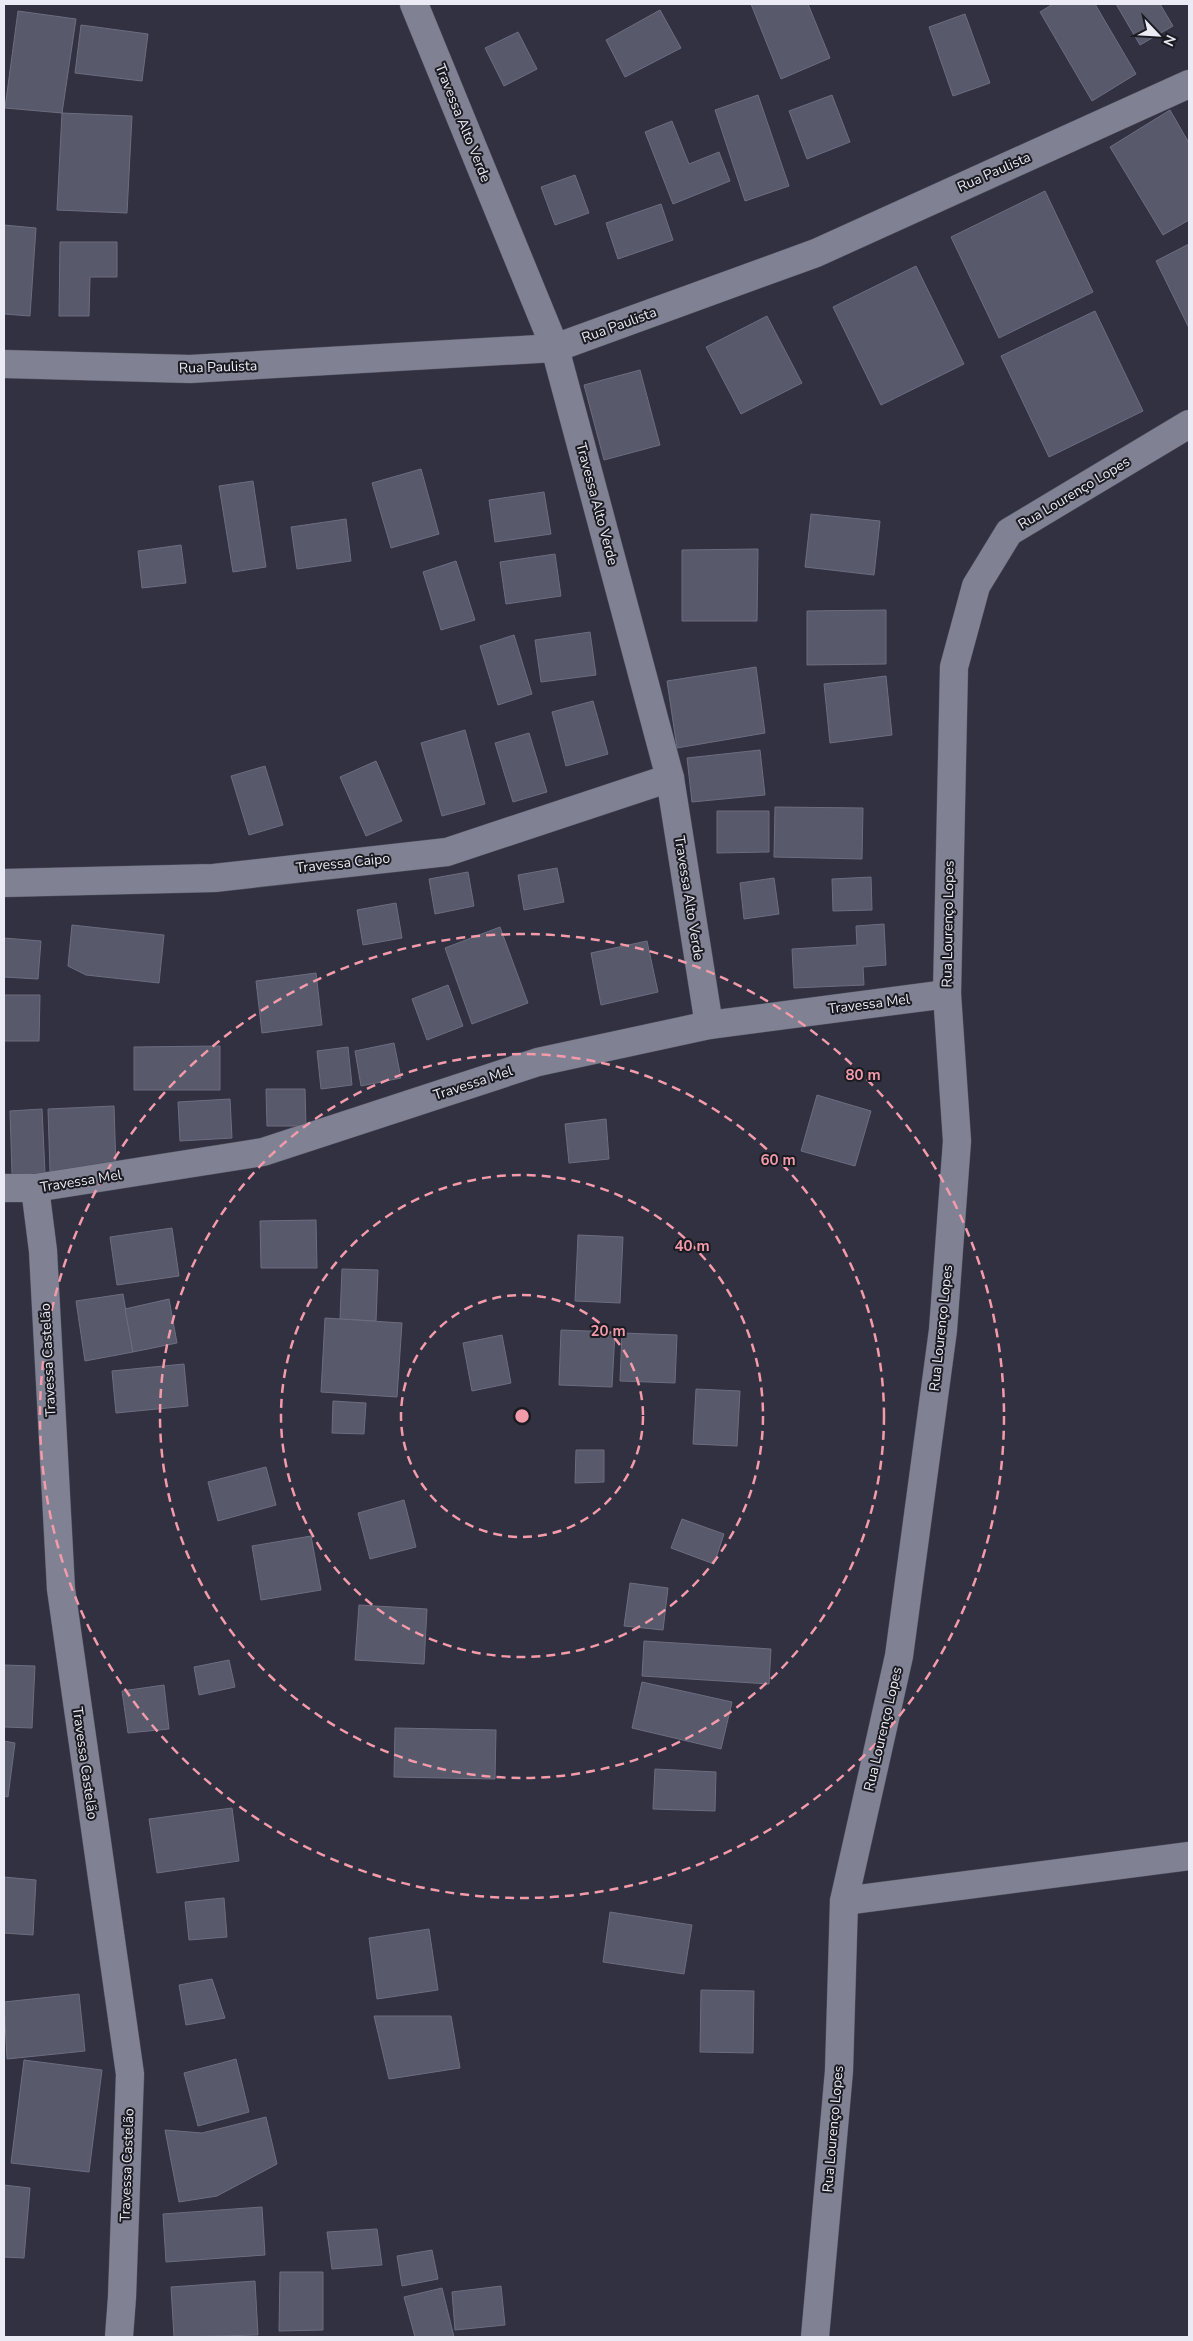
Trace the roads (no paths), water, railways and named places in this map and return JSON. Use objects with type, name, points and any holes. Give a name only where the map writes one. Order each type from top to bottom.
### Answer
[{"type":"street","name":"Travessa Alto Verde","points":[[414,4],[555,348],[670,778],[709,1025]]},
{"type":"street","name":"Rua Paulista","points":[[4,364],[190,369],[555,348],[816,253],[1189,84]]},
{"type":"street","name":"Rua Lourenço Lopes","points":[[815,2337],[839,2071],[844,1901],[899,1656],[943,1330],[957,1141],[947,994],[954,667],[976,586],[1009,532],[1189,424]]},
{"type":"street","name":"Travessa Caipo","points":[[4,883],[214,878],[447,852],[670,778]]},
{"type":"street","name":"Travessa Mel","points":[[4,1188],[34,1188],[263,1152],[538,1062],[709,1025],[947,994]]},
{"type":"street","name":"Travessa Castelão","points":[[34,1188],[43,1251],[61,1589],[130,2074],[119,2337]]},
{"type":"street","points":[[844,1901],[1189,1856]]}]
